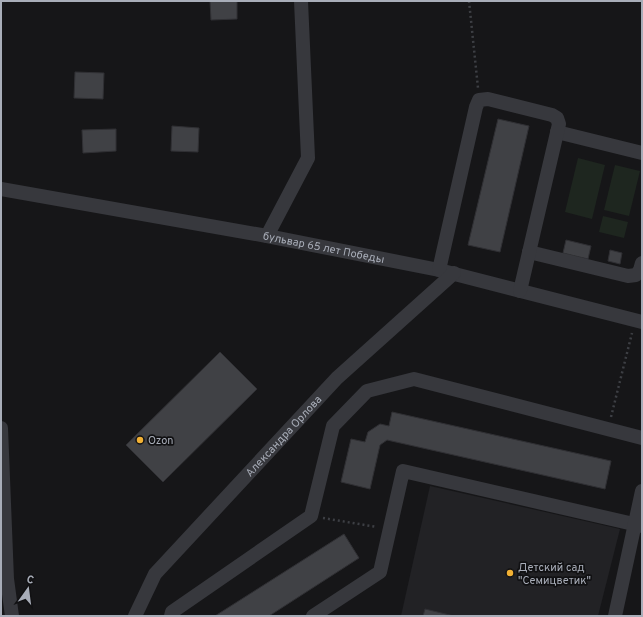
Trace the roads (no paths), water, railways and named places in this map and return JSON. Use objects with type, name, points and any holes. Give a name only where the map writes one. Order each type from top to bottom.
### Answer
[{"type":"street","points":[[267,236],[308,158],[302,1]]},
{"type":"street","points":[[439,270],[476,107],[479,100],[488,100],[552,115],[557,118],[557,132],[520,290]]},
{"type":"street","points":[[557,132],[642,153]]},
{"type":"street","name":"бульвар 65 лет Победы","points":[[1,189],[267,236],[439,270],[638,321]]},
{"type":"street","points":[[529,252],[628,276],[636,275],[640,270],[642,263]]},
{"type":"street","name":"Александра Орлова","points":[[135,616],[155,574],[337,378],[454,274]]},
{"type":"street","points":[[171,616],[172,612],[311,516],[333,426],[367,392],[414,379],[642,438]]},
{"type":"street","points":[[1,428],[7,579],[12,616]]},
{"type":"street","points":[[313,616],[380,572],[402,471],[638,525]]},
{"type":"street","points":[[615,616],[638,525],[642,491]]},
{"type":"place","name":"Ozon","points":[[140,440]]},
{"type":"place","name":"Детский сад \"Семицветик\"","points":[[510,573]]}]
